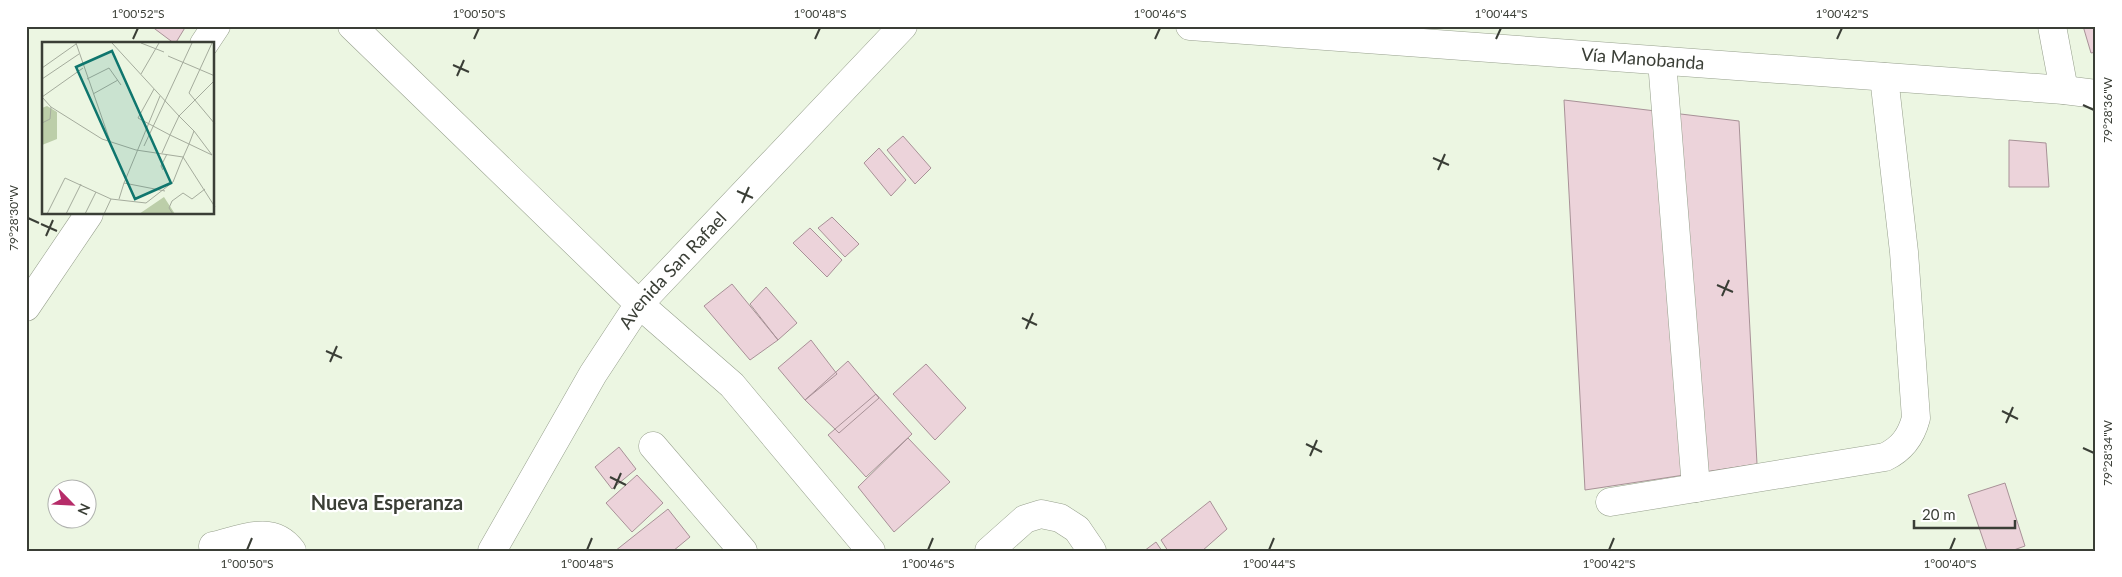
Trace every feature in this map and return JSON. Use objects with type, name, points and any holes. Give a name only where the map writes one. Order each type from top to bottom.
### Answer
[{"type":"street","points":[[205,42],[216,26]]},
{"type":"street","points":[[352,26],[639,304],[732,385],[871,551]]},
{"type":"street","name":"Avenida San Rafael","points":[[492,551],[593,374],[639,304],[903,26]]},
{"type":"street","name":"Vía Manobanda","points":[[1190,26],[2064,90],[2096,94]]},
{"type":"street","points":[[2052,26],[2064,90]]},
{"type":"street","points":[[1662,61],[1696,488]]},
{"type":"street","points":[[1610,502],[1885,457],[1898,451],[1913,430],[1916,418],[1904,252],[1884,77]]},
{"type":"street","points":[[26,307],[88,215]]},
{"type":"street","points":[[653,446],[743,551]]},
{"type":"street","points":[[989,551],[1025,519],[1041,514],[1060,518],[1077,529],[1092,551]]},
{"type":"street","points":[[212,546],[264,534],[281,540],[292,551]]},
{"type":"building","points":[[151,26],[186,26],[176,42],[172,42]]},
{"type":"building","points":[[2083,26],[2096,26],[2096,52],[2091,53]]},
{"type":"building","points":[[1564,100],[1739,121],[1757,464],[1585,490]]},
{"type":"building","points":[[903,136],[931,168],[915,184],[887,150]]},
{"type":"building","points":[[2009,140],[2046,143],[2049,187],[2009,187]]},
{"type":"building","points":[[879,148],[906,180],[891,196],[864,163]]},
{"type":"building","points":[[832,217],[859,244],[845,257],[818,228]]},
{"type":"building","points":[[810,228],[842,260],[827,277],[793,243]]},
{"type":"building","points":[[732,284],[778,340],[750,360],[704,306]]},
{"type":"building","points":[[766,287],[797,323],[778,340],[750,304]]},
{"type":"building","points":[[811,340],[837,374],[805,400],[778,368]]},
{"type":"building","points":[[848,361],[879,398],[839,433],[805,400]]},
{"type":"building","points":[[926,364],[966,408],[935,440],[893,394]]},
{"type":"building","points":[[876,394],[912,434],[866,477],[828,435]]},
{"type":"building","points":[[908,438],[950,482],[894,532],[858,487]]},
{"type":"building","points":[[619,447],[636,469],[612,489],[595,467]]},
{"type":"building","points":[[637,475],[663,503],[632,532],[606,503]]},
{"type":"building","points":[[2005,483],[2025,546],[2011,551],[1987,551],[1968,495]]},
{"type":"building","points":[[1210,501],[1227,529],[1202,551],[1168,551],[1161,540]]},
{"type":"building","points":[[668,509],[690,537],[673,551],[615,551]]},
{"type":"building","points":[[1156,542],[1162,551],[1144,551]]},
{"type":"district","name":"Nueva Esperanza","points":[[387,503]]}]
